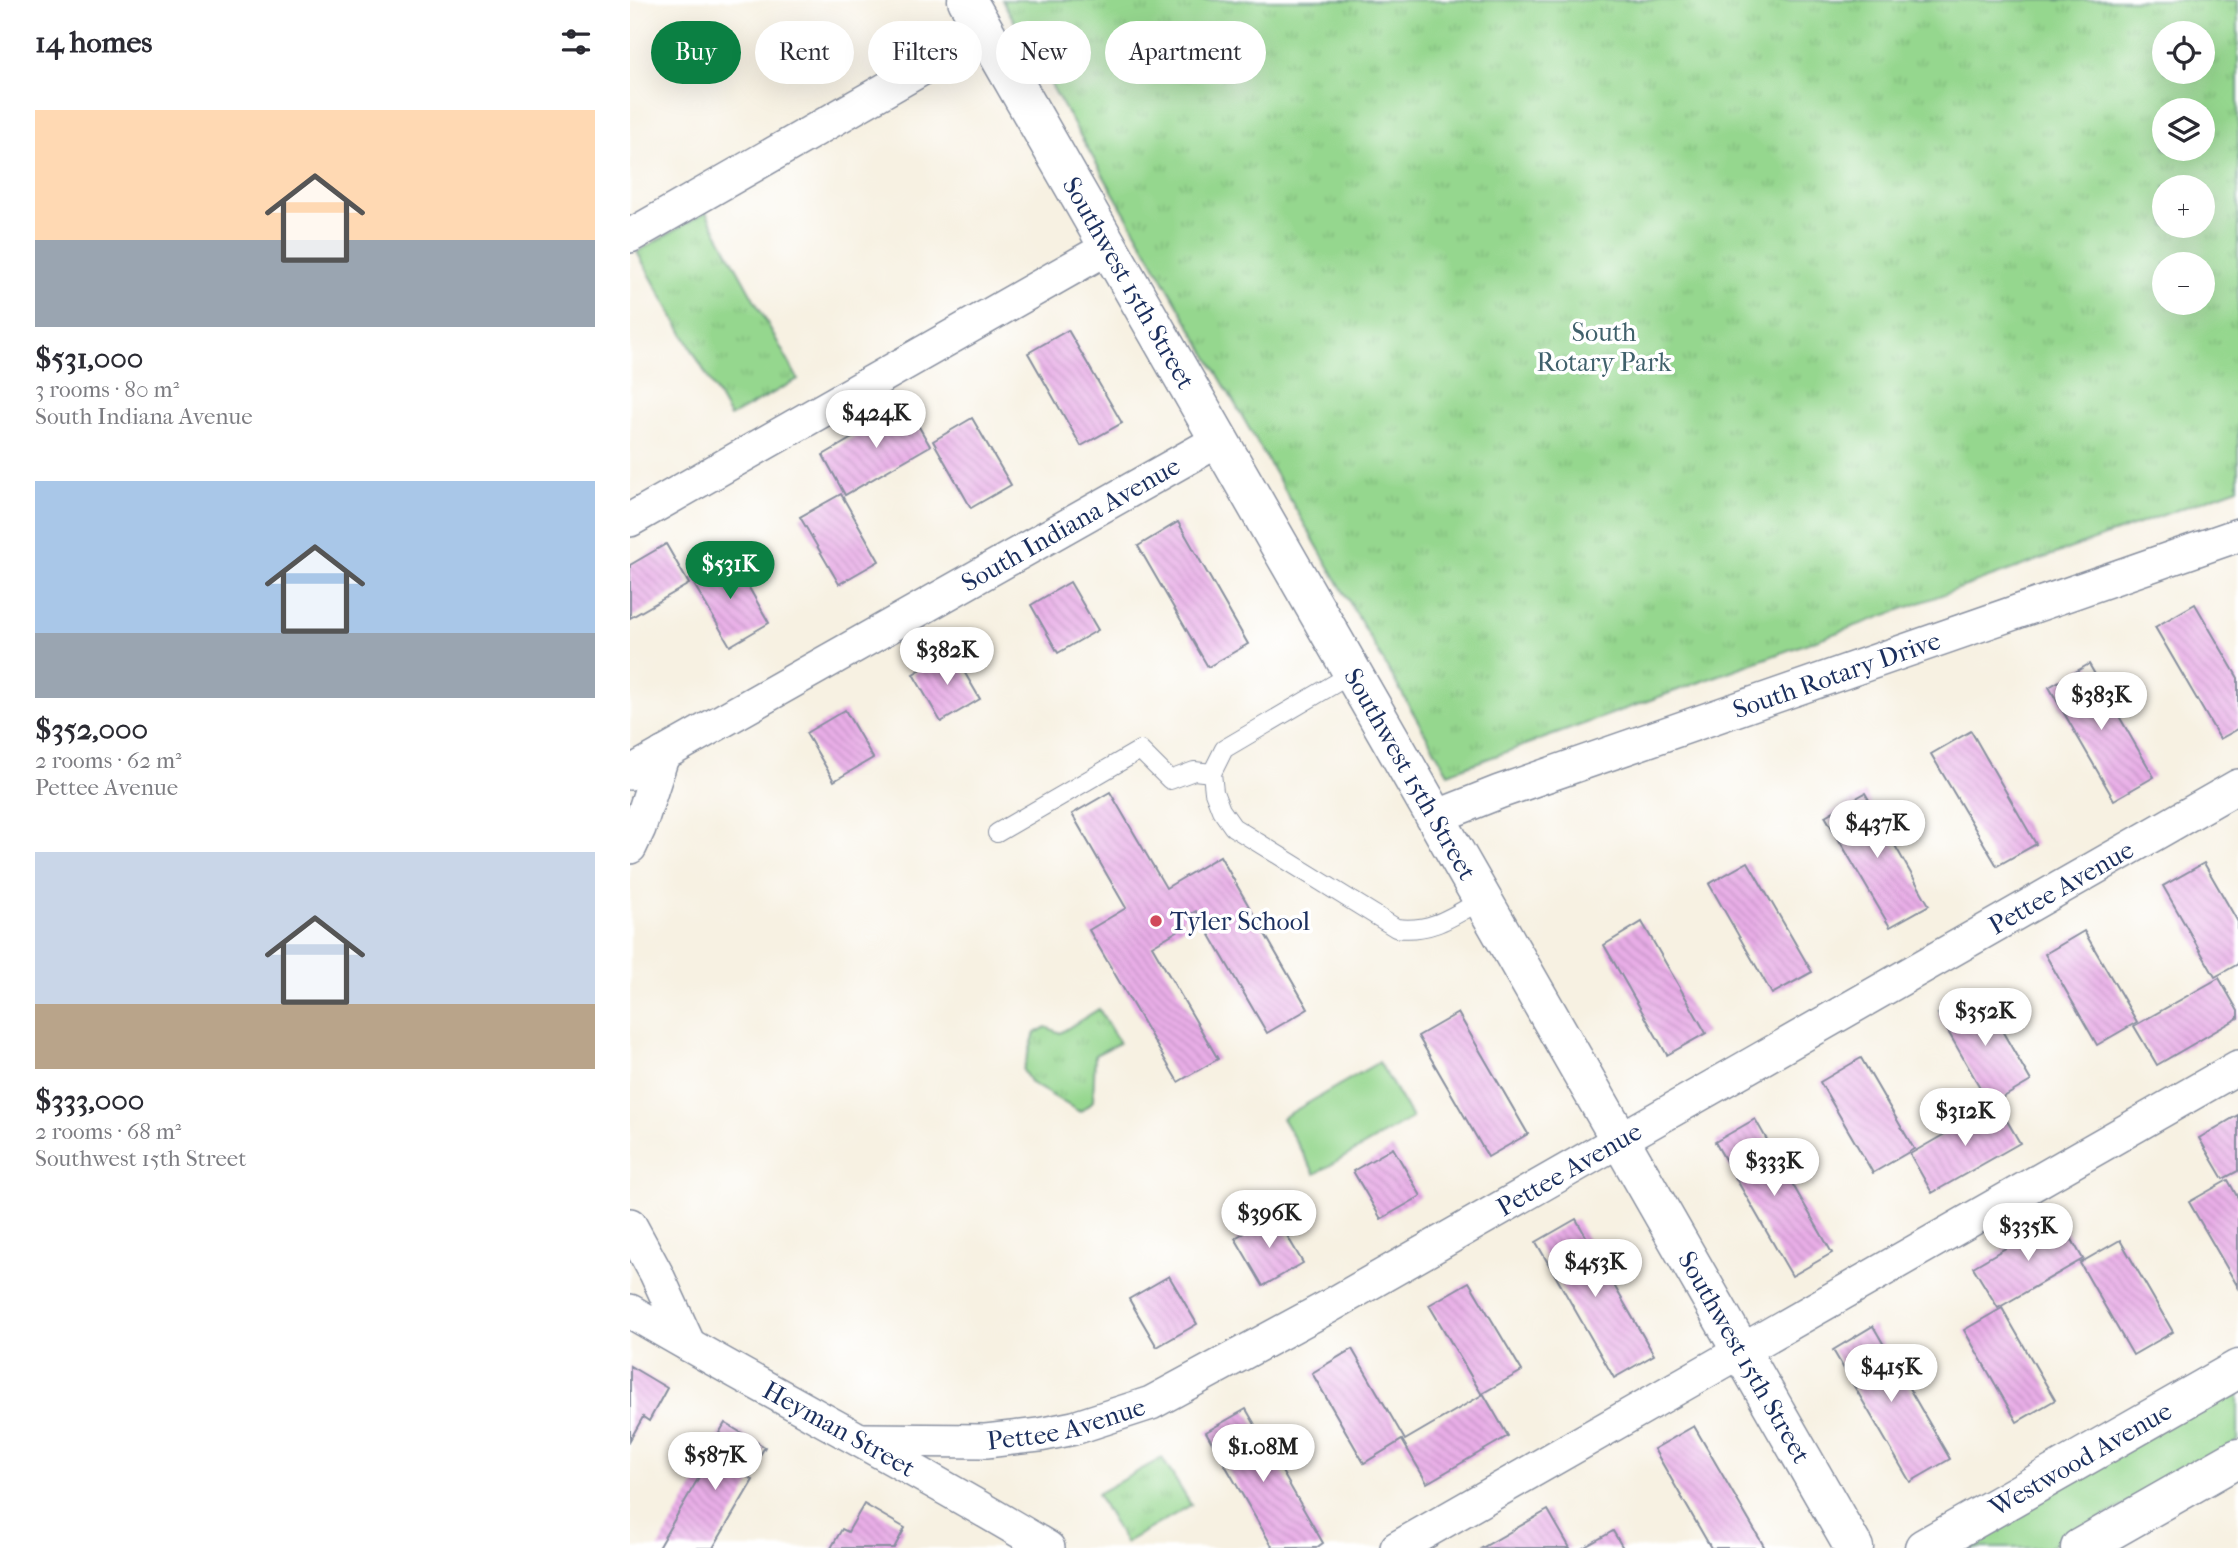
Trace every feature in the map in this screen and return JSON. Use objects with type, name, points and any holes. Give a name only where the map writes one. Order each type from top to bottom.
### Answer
[{"type":"street","points":[[630,236],[977,16]]},
{"type":"street","name":"Southwest 15th Street","points":[[977,16],[1854,1548]]},
{"type":"street","points":[[630,520],[1109,247]]},
{"type":"street","name":"South Indiana Avenue","points":[[630,773],[1219,440]]},
{"type":"street","name":"South Rotary Drive","points":[[1436,817],[1499,792],[2238,535]]},
{"type":"street","points":[[630,847],[639,828],[663,754]]},
{"type":"street","name":"Pettee Avenue","points":[[863,1440],[986,1441],[1039,1435],[1095,1422],[1151,1404],[1328,1307],[2238,786]]},
{"type":"street","points":[[1397,1548],[2238,1067]]},
{"type":"street","points":[[630,1225],[656,1273],[689,1345]]},
{"type":"street","name":"Heyman Street","points":[[630,1311],[863,1440],[1048,1548]]},
{"type":"street","name":"Westwood Avenue","points":[[1924,1548],[2238,1369]]},
{"type":"street","points":[[2081,1548],[2238,1458]]},
{"type":"lane","points":[[1353,673],[1224,749],[1212,772],[1214,792],[1221,810],[1233,827],[1396,928],[1414,931],[1429,927],[1483,899]]},
{"type":"lane","points":[[997,833],[1140,750],[1170,780],[1194,771],[1212,772]]},
{"type":"green space","name":"South Rotary Park","points":[[1002,0],[2238,0],[2238,488],[1448,773],[1050,84],[1091,84],[1091,21],[1014,21]]},
{"type":"green space","points":[[706,212],[798,379],[730,417],[637,252]]},
{"type":"green space","points":[[1099,1009],[1119,1043],[1095,1055],[1093,1101],[1080,1112],[1031,1083],[1023,1070],[1035,1033],[1046,1027],[1060,1033]]},
{"type":"green space","points":[[1379,1062],[1412,1118],[1315,1174],[1282,1118]]},
{"type":"green space","points":[[2238,1384],[2238,1441],[2048,1548],[1952,1548]]},
{"type":"green space","points":[[1162,1458],[1191,1505],[1125,1543],[1097,1494]]},
{"type":"building","points":[[1068,330],[1122,423],[1081,446],[1028,353]]},
{"type":"building","points":[[907,406],[930,446],[845,495],[823,455]]},
{"type":"building","points":[[972,418],[1011,485],[971,508],[933,441]]},
{"type":"building","points":[[841,494],[879,561],[839,584],[800,517]]},
{"type":"building","points":[[1178,522],[1248,644],[1208,667],[1138,546]]},
{"type":"building","points":[[666,544],[689,584],[630,618],[630,565]]},
{"type":"building","points":[[731,556],[769,623],[730,646],[691,579]]},
{"type":"building","points":[[1070,582],[1098,630],[1058,653],[1031,605]]},
{"type":"building","points":[[2195,604],[2238,678],[2238,729],[2220,739],[2155,627]]},
{"type":"building","points":[[952,651],[980,699],[941,722],[913,674]]},
{"type":"building","points":[[2089,664],[2154,777],[2114,800],[2049,687]]},
{"type":"building","points":[[845,710],[873,758],[834,781],[806,733]]},
{"type":"building","points":[[1971,731],[2036,844],[1997,866],[1931,754]]},
{"type":"building","points":[[1110,792],[1166,888],[1220,856],[1308,1009],[1267,1033],[1196,911],[1182,919],[1186,926],[1152,946],[1218,1059],[1178,1082],[1089,930],[1126,908],[1072,814]]},
{"type":"building","points":[[1865,793],[1929,905],[1890,927],[1825,816]]},
{"type":"building","points":[[1748,862],[1812,972],[1772,994],[1709,884]]},
{"type":"building","points":[[2204,863],[2238,922],[2238,964],[2215,977],[2163,886]]},
{"type":"building","points":[[1642,922],[1706,1033],[1667,1055],[1604,945]]},
{"type":"building","points":[[2084,931],[2137,1022],[2097,1045],[2045,954]]},
{"type":"building","points":[[2219,978],[2238,1011],[2238,1018],[2157,1065],[2134,1026]]},
{"type":"building","points":[[1979,991],[2031,1081],[1990,1105],[1938,1014]]},
{"type":"building","points":[[1458,1013],[1528,1134],[1488,1157],[1418,1036]]},
{"type":"building","points":[[1861,1058],[1914,1149],[1873,1173],[1820,1082]]},
{"type":"building","points":[[1997,1104],[2020,1143],[1932,1193],[1910,1154]]},
{"type":"building","points":[[2238,1115],[2238,1171],[2223,1179],[2199,1138]]},
{"type":"building","points":[[1755,1119],[1832,1253],[1792,1276],[1715,1142]]},
{"type":"building","points":[[1393,1148],[1421,1196],[1381,1219],[1353,1171]]},
{"type":"building","points":[[2228,1180],[2238,1198],[2238,1287],[2189,1202]]},
{"type":"building","points":[[1275,1215],[1303,1263],[1263,1286],[1235,1238]]},
{"type":"building","points":[[2059,1217],[2083,1259],[1998,1308],[1973,1267]]},
{"type":"building","points":[[1576,1219],[1654,1355],[1614,1378],[1536,1242]]},
{"type":"building","points":[[2120,1240],[2173,1332],[2133,1355],[2080,1263]]},
{"type":"building","points":[[1169,1276],[1197,1324],[1157,1347],[1129,1299]]},
{"type":"building","points":[[1469,1282],[1522,1371],[1483,1393],[1508,1436],[1427,1483],[1402,1440],[1364,1463],[1312,1373],[1352,1349],[1405,1440],[1482,1395],[1429,1305]]},
{"type":"building","points":[[2002,1308],[2055,1400],[2017,1422],[1964,1330]]},
{"type":"building","points":[[1873,1326],[1950,1459],[1910,1482],[1833,1350]]},
{"type":"building","points":[[630,1366],[667,1388],[649,1421],[643,1417],[630,1440]]},
{"type":"building","points":[[1246,1409],[1323,1543],[1316,1548],[1273,1548],[1206,1432]]},
{"type":"building","points":[[725,1423],[765,1447],[747,1476],[753,1480],[713,1548],[658,1548],[710,1458],[706,1456]]},
{"type":"building","points":[[1694,1426],[1765,1548],[1711,1548],[1654,1449]]},
{"type":"building","points":[[864,1504],[905,1528],[894,1548],[831,1548],[842,1529],[848,1532]]},
{"type":"building","points":[[1548,1510],[1570,1548],[1482,1548]]},
{"type":"building","points":[[1613,1531],[1623,1548],[1583,1548]]},
{"type":"place","name":"Tyler School","points":[[1156,921]]}]
